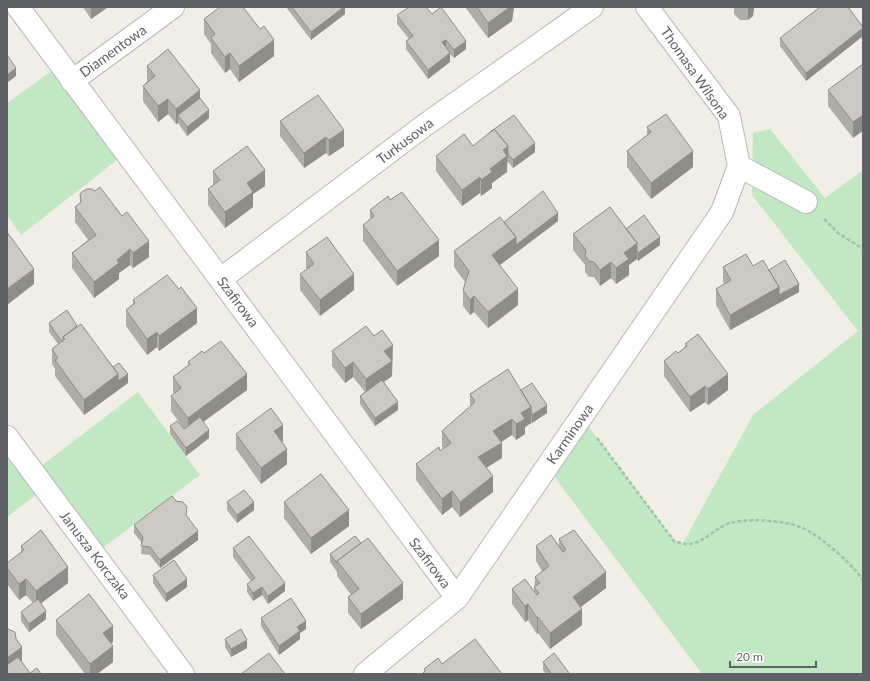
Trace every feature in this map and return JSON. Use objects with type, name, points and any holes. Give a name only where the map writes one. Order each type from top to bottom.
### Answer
[{"type":"street","name":"Szafirowa","points":[[18,7],[457,598]]},
{"type":"street","name":"Diamentowa","points":[[72,81],[173,7]]},
{"type":"street","name":"Turkusowa","points":[[221,279],[425,125],[592,7]]},
{"type":"street","name":"Thomasa Wilsona","points":[[647,7],[729,116],[739,166]]},
{"type":"street","points":[[739,166],[806,202]]},
{"type":"street","name":"Karminowa","points":[[365,674],[457,598],[722,212],[739,166]]},
{"type":"street","name":"Janusza Korczaka","points":[[7,437],[183,674]]},
{"type":"path","points":[[838,233],[863,249]]},
{"type":"path","points":[[581,417],[674,541],[689,544],[699,541],[729,523],[768,519],[802,528],[824,542],[854,568],[863,580]]},
{"type":"green space","points":[[60,65],[126,153],[21,235],[7,215],[7,103]]},
{"type":"green space","points":[[770,129],[825,198],[863,170],[863,674],[702,674],[547,467],[581,417],[674,541],[683,543],[753,415],[858,331],[752,195],[753,133]]},
{"type":"green space","points":[[138,392],[200,475],[96,553],[45,488],[7,517],[7,437],[33,472]]},
{"type":"building","points":[[220,7],[243,7],[260,29],[264,26],[274,40],[239,66],[230,53],[225,57],[211,38],[215,34],[204,19]]},
{"type":"building","points":[[292,7],[344,7],[311,32]]},
{"type":"building","points":[[409,7],[426,7],[432,14],[441,7],[466,41],[454,50],[446,40],[442,42],[450,53],[428,70],[406,41],[413,36],[397,15]]},
{"type":"building","points":[[477,7],[510,7],[488,23]]},
{"type":"building","points":[[820,7],[848,7],[863,28],[806,73],[780,38]]},
{"type":"building","points":[[168,49],[200,90],[176,109],[168,99],[158,106],[143,86],[155,76],[147,66]]},
{"type":"building","points":[[7,55],[16,68],[7,75]]},
{"type":"building","points":[[863,64],[863,115],[853,122],[828,90]]},
{"type":"building","points":[[318,95],[344,130],[329,140],[326,137],[304,153],[280,121]]},
{"type":"building","points":[[200,98],[209,110],[187,127],[178,115]]},
{"type":"building","points":[[666,114],[693,151],[651,183],[627,151],[651,132],[647,127]]},
{"type":"building","points":[[514,115],[535,143],[513,160],[508,154],[508,146],[494,129]]},
{"type":"building","points":[[494,129],[508,146],[503,150],[507,156],[490,169],[492,172],[481,180],[480,177],[462,190],[436,156],[464,134],[473,146]]},
{"type":"building","points":[[247,146],[265,170],[247,183],[253,192],[225,212],[208,189],[220,180],[213,171]]},
{"type":"building","points":[[100,187],[122,216],[127,212],[149,241],[133,253],[130,249],[117,260],[119,263],[94,282],[72,253],[96,235],[75,207],[81,202],[80,194],[87,189],[92,189],[95,191]]},
{"type":"building","points":[[543,191],[558,213],[516,245],[516,237],[504,222]]},
{"type":"building","points":[[402,192],[439,240],[397,271],[363,225],[374,216],[370,210],[388,196],[390,200]]},
{"type":"building","points":[[610,207],[637,243],[624,253],[629,259],[616,268],[611,262],[600,270],[594,262],[589,261],[585,256],[586,250],[573,234]]},
{"type":"building","points":[[644,215],[660,237],[638,253],[637,243],[626,229]]},
{"type":"building","points":[[500,217],[516,237],[492,255],[518,289],[488,312],[474,296],[470,300],[463,290],[469,271],[454,251]]},
{"type":"building","points":[[7,232],[34,269],[7,289]]},
{"type":"building","points":[[327,237],[354,274],[320,300],[300,274],[314,264],[306,252]]},
{"type":"building","points":[[746,254],[753,266],[763,260],[779,287],[730,315],[716,289],[731,280],[723,267]]},
{"type":"building","points":[[785,260],[799,284],[779,295],[779,287],[769,270]]},
{"type":"building","points":[[167,275],[179,289],[181,287],[197,308],[159,336],[157,332],[147,339],[126,310],[135,303],[133,300]]},
{"type":"building","points":[[67,310],[77,326],[63,337],[62,342],[49,323]]},
{"type":"building","points":[[81,324],[118,374],[84,400],[55,360],[58,358],[52,349],[65,339],[63,337]]},
{"type":"building","points":[[366,326],[374,336],[382,330],[393,345],[384,351],[392,361],[366,379],[353,362],[345,368],[332,351]]},
{"type":"building","points":[[698,334],[728,374],[708,389],[705,386],[690,397],[664,361],[676,351],[678,353],[687,346],[685,344]]},
{"type":"building","points":[[221,341],[247,374],[188,418],[171,396],[181,388],[173,377],[190,364],[188,362],[202,351],[204,353]]},
{"type":"building","points":[[119,363],[128,374],[118,381],[118,374],[113,367]]},
{"type":"building","points":[[508,369],[531,407],[521,413],[525,419],[516,424],[512,419],[493,431],[502,443],[478,457],[493,476],[460,502],[452,491],[442,499],[416,464],[439,447],[440,451],[451,443],[442,431],[475,402],[470,394]]},
{"type":"building","points":[[382,380],[398,402],[375,418],[360,396]]},
{"type":"building","points":[[532,383],[547,405],[532,415],[531,407],[521,390]]},
{"type":"building","points":[[271,408],[283,425],[274,431],[287,449],[261,468],[236,434]]},
{"type":"building","points":[[200,417],[209,430],[186,448],[170,426],[177,421],[184,429]]},
{"type":"building","points":[[321,474],[349,510],[311,538],[284,502]]},
{"type":"building","points":[[244,490],[254,502],[237,515],[227,502]]},
{"type":"building","points":[[172,496],[176,501],[183,502],[187,507],[186,515],[198,531],[160,560],[150,547],[141,546],[143,537],[134,525]]},
{"type":"building","points":[[41,530],[68,567],[36,591],[26,579],[19,584],[7,568],[7,563],[24,550],[21,546]]},
{"type":"building","points":[[574,530],[606,572],[573,597],[582,609],[550,633],[538,617],[537,618],[528,604],[525,606],[512,589],[525,579],[537,595],[539,593],[534,587],[540,583],[535,577],[549,566],[536,546],[551,535],[563,552],[566,550],[559,539]]},
{"type":"building","points":[[249,536],[285,583],[268,596],[262,587],[253,593],[247,584],[255,578],[233,548]]},
{"type":"building","points":[[355,536],[361,543],[337,561],[337,563],[330,554]]},
{"type":"building","points":[[368,538],[403,583],[361,614],[348,597],[359,589],[337,561]]},
{"type":"building","points":[[174,560],[187,579],[166,594],[153,575]]},
{"type":"building","points":[[89,594],[113,626],[103,633],[113,646],[90,664],[56,620]]},
{"type":"building","points":[[291,598],[306,621],[297,627],[300,631],[279,646],[261,618]]},
{"type":"building","points":[[38,599],[46,611],[29,624],[21,612]]},
{"type":"building","points":[[7,628],[15,632],[16,639],[22,647],[7,658]]},
{"type":"building","points":[[241,629],[247,640],[231,649],[225,639]]},
{"type":"building","points":[[475,639],[502,674],[422,674],[425,671],[424,669],[438,658],[442,664]]},
{"type":"building","points":[[269,653],[285,674],[241,674]]},
{"type":"building","points":[[554,653],[570,674],[552,674],[543,662]]},
{"type":"building","points":[[18,657],[30,673],[7,674],[7,665]]},
{"type":"building","points":[[37,668],[41,674],[29,674]]}]
